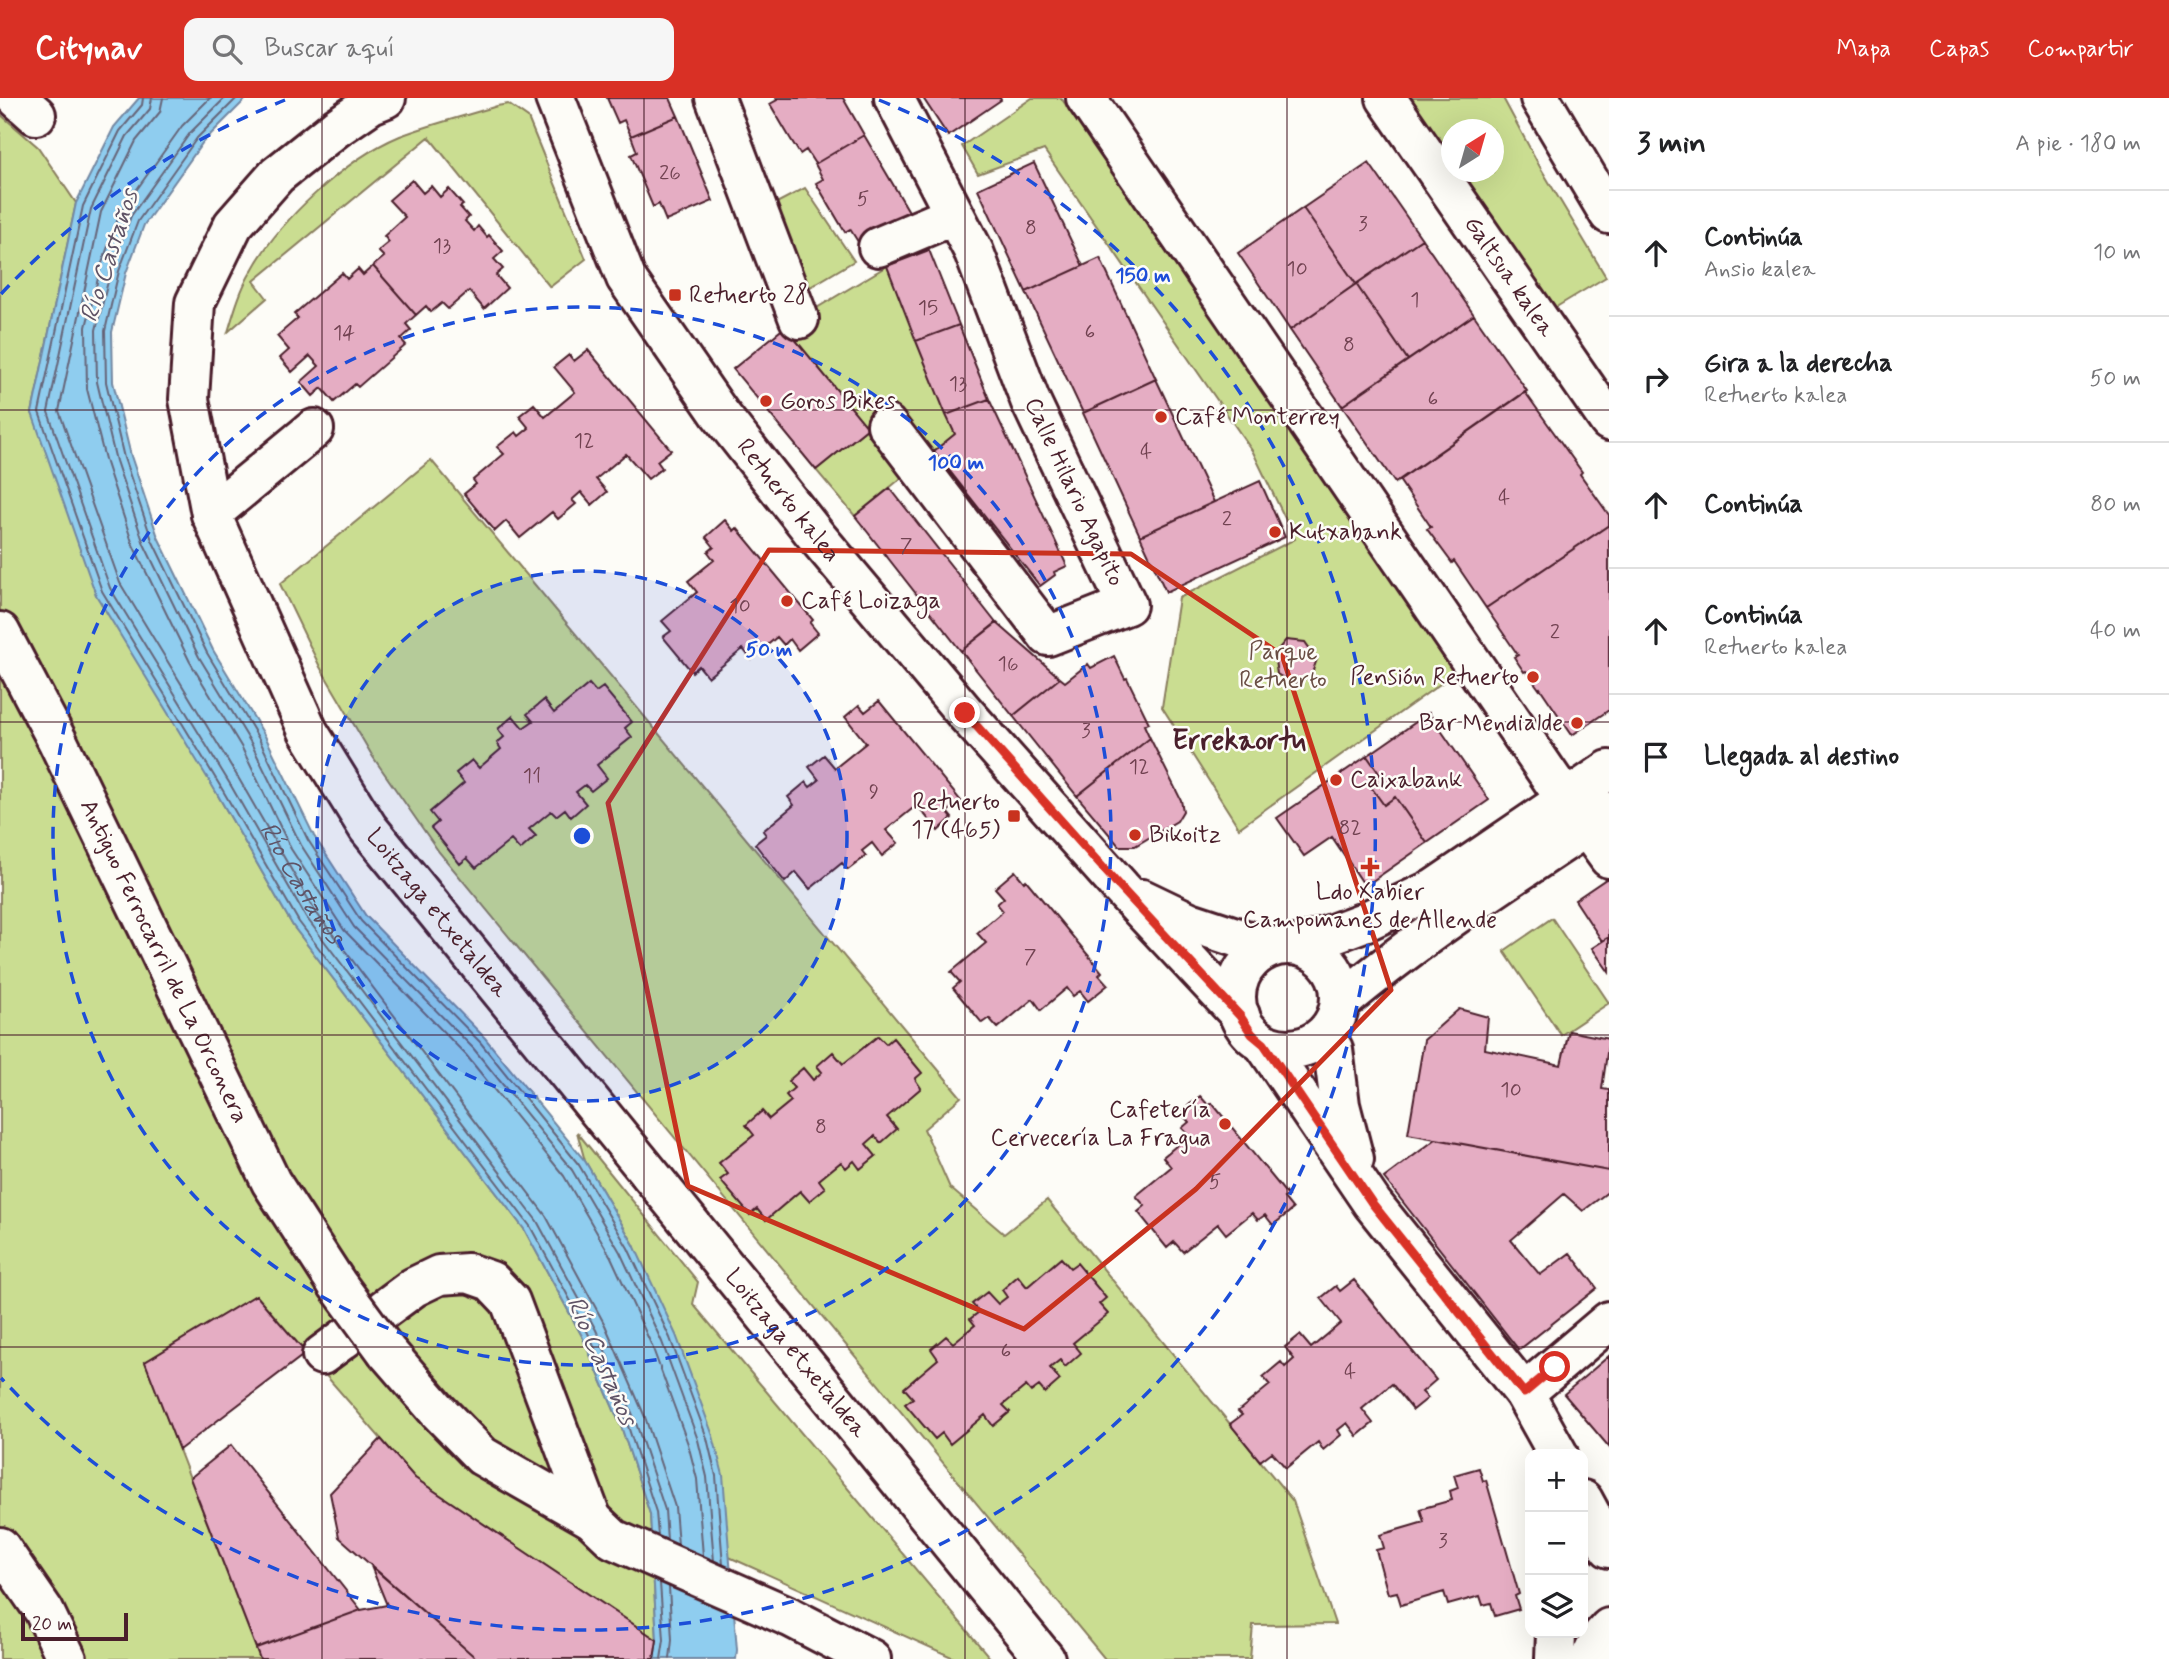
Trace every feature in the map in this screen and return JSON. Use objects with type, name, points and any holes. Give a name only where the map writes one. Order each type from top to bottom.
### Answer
[{"type":"main road","name":"Loitzaga etxetaldea","points":[[386,98],[371,104],[336,128],[277,175],[233,225],[195,303],[189,399],[211,514],[308,730],[368,828],[1037,1655]]},
{"type":"main road","name":"Retuerto kalea","points":[[555,98],[626,278],[720,414],[817,537],[939,682],[1121,888],[1240,1016]]},
{"type":"main road","points":[[715,98],[799,319]]},
{"type":"main road","name":"Calle Hilario Agapito","points":[[887,425],[1048,636],[1127,605],[1030,400],[974,252],[894,98]]},
{"type":"main road","points":[[1086,98],[1587,813],[1609,858]]},
{"type":"main road","name":"Galtsua kalea","points":[[1386,98],[1606,410]]},
{"type":"main road","points":[[1540,98],[1609,214]]},
{"type":"main road","points":[[878,247],[954,215]]},
{"type":"main road","points":[[211,514],[314,429]]},
{"type":"main road","name":"Antiguo Ferrocarril de La Orconera","points":[[0,632],[58,742],[271,1182],[337,1284],[387,1352],[482,1456],[603,1529],[790,1617],[871,1659]]},
{"type":"main road","points":[[1264,1044],[1289,1049],[1313,1043],[1332,1019],[1391,960],[1587,813],[1609,770]]},
{"type":"main road","points":[[1555,1449],[1524,1393],[1372,1203],[1264,1044],[1252,1034],[1240,1016],[1236,999],[1244,968],[1255,957],[1364,922],[1587,813]]},
{"type":"main road","points":[[1121,888],[1190,922],[1285,947],[1314,951],[1326,961],[1340,988],[1332,1019],[1340,1105],[1352,1153],[1372,1203]]},
{"type":"main road","points":[[322,1355],[414,1287],[439,1275],[468,1273],[491,1281],[510,1301],[603,1529]]},
{"type":"main road","points":[[1524,1393],[1609,1321]]},
{"type":"main road","points":[[1588,1509],[1609,1548]]},
{"type":"main road","points":[[0,1547],[44,1611],[67,1659]]},
{"type":"main road","points":[[1590,1659],[1600,1637],[1609,1628]]},
{"type":"main road","points":[[1555,1659],[1556,1638]]},
{"type":"highlighted area","points":[[769,550],[1131,554],[1282,655],[1391,990],[1196,1189],[1024,1329],[688,1186],[608,803]]},
{"type":"green space","name":"Parque Retuerto","points":[[1032,98],[1061,98],[1461,669],[1239,828],[1162,707],[1179,598],[1295,539],[1253,452],[1044,150],[978,174],[962,146]]},
{"type":"green space","points":[[1395,98],[1503,98],[1540,167],[1606,277],[1543,315],[1452,182],[1504,182],[1504,119],[1441,119],[1441,165]]},
{"type":"green space","points":[[508,104],[528,118],[586,259],[550,287],[429,137],[254,281],[267,298],[228,332],[244,286],[263,252],[296,212],[337,175],[379,146],[400,136]]},
{"type":"green space","points":[[0,114],[38,147],[76,203],[32,413],[216,792],[293,926],[524,1229],[582,1336],[621,1426],[650,1514],[657,1640],[415,1478],[256,1295],[145,1362],[260,1659],[0,1659]]},
{"type":"green space","points":[[805,188],[854,261],[810,287],[767,208]]},
{"type":"green space","points":[[887,266],[955,434],[855,516],[816,470],[868,428],[785,327]]},
{"type":"green space","points":[[431,460],[961,1097],[924,1129],[950,1188],[1004,1234],[1047,1200],[1293,1501],[1335,1624],[1253,1625],[1250,1659],[1105,1659],[439,852],[373,757],[320,667],[280,584]]},
{"type":"green space","points":[[1552,918],[1609,1003],[1561,1035],[1504,951]]},
{"type":"green space","points":[[577,1132],[698,1282],[693,1304],[991,1659],[956,1659],[729,1557],[728,1545],[634,1245],[585,1161]]},
{"type":"water","name":"Río Castaños","points":[[139,98],[247,98],[203,142],[144,225],[126,273],[112,332],[113,382],[131,456],[158,537],[213,650],[265,736],[314,836],[366,916],[485,1038],[585,1161],[634,1245],[676,1335],[713,1436],[723,1475],[736,1659],[654,1659],[657,1640],[650,1514],[621,1426],[582,1336],[524,1229],[293,926],[216,792],[96,595],[32,413],[76,203],[114,127]]},
{"type":"building","points":[[607,98],[670,98],[678,116],[631,136],[624,120],[618,123]]},
{"type":"building","points":[[776,98],[843,98],[864,135],[815,164],[806,150],[800,154],[790,138],[770,104],[777,100]]},
{"type":"building","points":[[923,98],[1000,98],[1001,100],[948,136]]},
{"type":"building","points":[[678,116],[713,201],[666,221],[659,204],[653,207],[631,155],[637,152],[631,136]]},
{"type":"building","points":[[864,135],[911,215],[860,245],[850,229],[845,232],[816,183],[823,179],[815,164]]},
{"type":"building","points":[[1034,163],[1083,266],[1026,292],[978,189]]},
{"type":"building","points":[[1369,163],[1422,239],[1356,284],[1303,208]]},
{"type":"building","points":[[412,180],[423,193],[431,186],[440,197],[449,189],[469,217],[465,221],[474,231],[478,226],[503,251],[494,259],[503,269],[496,275],[507,288],[484,309],[469,291],[448,309],[442,303],[431,312],[426,306],[416,315],[373,266],[384,257],[378,251],[389,242],[384,236],[405,217],[389,200]]},
{"type":"building","points":[[1303,208],[1356,284],[1290,330],[1238,253]]},
{"type":"building","points":[[1422,239],[1474,315],[1408,360],[1356,284]]},
{"type":"building","points":[[929,250],[959,325],[916,341],[887,266]]},
{"type":"building","points":[[1100,258],[1156,379],[1083,413],[1026,292]]},
{"type":"building","points":[[373,266],[416,315],[406,324],[411,330],[401,339],[406,345],[358,387],[355,384],[334,402],[322,388],[313,396],[301,382],[319,366],[310,356],[292,372],[280,358],[289,350],[277,336],[298,318],[294,314],[342,273],[347,279],[358,269],[363,275]]},
{"type":"building","points":[[1356,284],[1408,360],[1342,406],[1290,330]]},
{"type":"building","points":[[1474,315],[1527,391],[1395,483],[1342,406]]},
{"type":"building","points":[[959,325],[989,399],[946,415],[916,341]]},
{"type":"building","points":[[785,327],[868,428],[816,470],[733,369]]},
{"type":"building","points":[[588,350],[671,450],[657,461],[662,468],[648,479],[626,454],[596,479],[607,492],[592,505],[581,492],[572,500],[576,504],[558,519],[552,512],[520,538],[506,521],[495,531],[464,494],[476,484],[473,480],[504,454],[497,447],[516,432],[519,436],[529,428],[519,416],[534,404],[545,417],[575,392],[554,367],[569,355],[574,361]]},
{"type":"building","points":[[1156,379],[1214,502],[1140,536],[1083,413]]},
{"type":"building","points":[[1525,392],[1582,472],[1580,474],[1609,515],[1609,525],[1486,608],[1454,561],[1452,563],[1427,529],[1431,527],[1399,480]]},
{"type":"building","points":[[989,399],[1067,566],[1054,572],[1055,575],[1040,586],[934,451],[955,434],[946,415]]},
{"type":"building","points":[[1260,481],[1285,537],[1166,592],[1140,536]]},
{"type":"building","points":[[890,488],[996,623],[961,651],[855,516]]},
{"type":"building","points":[[725,520],[734,531],[737,528],[813,620],[810,623],[818,633],[798,650],[790,639],[784,645],[777,637],[751,659],[743,649],[708,677],[699,666],[692,672],[663,637],[671,631],[662,621],[697,592],[688,581],[714,560],[708,552],[714,547],[706,537]]},
{"type":"building","points":[[1609,525],[1609,710],[1572,735],[1540,688],[1526,671],[1524,672],[1514,657],[1518,655],[1486,608]]},
{"type":"building","points":[[997,623],[1060,678],[1013,716],[961,651]]},
{"type":"building","points":[[1286,640],[1305,642],[1317,659],[1311,676],[1293,684],[1277,674],[1274,654]]},
{"type":"building","points":[[1114,656],[1149,723],[1144,725],[1150,738],[1077,796],[1013,716],[1060,678],[1065,682],[1088,664],[1091,668]]},
{"type":"building","points":[[589,684],[596,692],[603,687],[632,722],[625,728],[632,737],[597,765],[607,778],[591,791],[585,785],[576,792],[586,804],[571,817],[565,809],[556,816],[551,811],[529,829],[536,836],[520,850],[511,840],[476,868],[467,858],[460,864],[431,828],[438,822],[430,812],[464,783],[456,773],[472,760],[479,768],[501,749],[497,743],[504,737],[498,729],[513,716],[523,728],[533,721],[527,714],[544,700],[554,713]]},
{"type":"building","points":[[879,701],[961,801],[947,812],[952,818],[938,831],[917,805],[886,830],[898,843],[882,856],[872,843],[862,851],[866,856],[848,870],[842,863],[810,889],[796,872],[785,882],[755,844],[766,835],[763,831],[794,805],[788,797],[806,782],[810,787],[819,780],[809,767],[824,755],[835,768],[866,743],[845,717],[859,705],[865,712]]},
{"type":"building","points":[[1429,713],[1489,800],[1427,843],[1395,797],[1384,805],[1371,787],[1383,779],[1367,756]]},
{"type":"building","points":[[1150,738],[1181,800],[1183,811],[1177,821],[1135,846],[1119,846],[1077,796]]},
{"type":"building","points":[[1367,756],[1383,779],[1371,787],[1384,805],[1395,797],[1427,843],[1365,886],[1332,837],[1304,856],[1277,818]]},
{"type":"building","points":[[1015,871],[1024,882],[1026,880],[1102,972],[1099,975],[1108,985],[1088,1001],[1080,991],[1073,996],[1067,988],[1041,1010],[1033,999],[998,1028],[989,1018],[982,1023],[953,988],[960,982],[951,972],[986,943],[977,933],[1003,911],[997,904],[1004,898],[995,888]]},
{"type":"building","points":[[1609,877],[1609,937],[1602,941],[1575,900]]},
{"type":"building","points":[[1609,937],[1609,972],[1592,948]]},
{"type":"building","points":[[1459,1009],[1488,1017],[1485,1049],[1561,1065],[1569,1031],[1609,1039],[1602,1089],[1609,1090],[1609,1171],[1408,1134],[1424,1040]]},
{"type":"building","points":[[878,1036],[886,1044],[893,1038],[922,1073],[915,1079],[921,1088],[887,1117],[897,1129],[881,1143],[875,1136],[866,1144],[876,1156],[860,1169],[854,1161],[846,1168],[841,1162],[819,1180],[825,1188],[809,1201],[800,1191],[766,1220],[757,1209],[750,1215],[720,1180],[728,1174],[719,1163],[754,1135],[746,1125],[762,1111],[769,1119],[791,1101],[786,1095],[794,1088],[788,1081],[803,1068],[813,1080],[822,1072],[817,1066],[833,1052],[843,1064]]},
{"type":"building","points":[[1200,1096],[1209,1106],[1212,1103],[1288,1196],[1284,1198],[1293,1209],[1273,1225],[1265,1215],[1258,1220],[1252,1213],[1226,1234],[1218,1224],[1183,1252],[1174,1242],[1167,1248],[1138,1212],[1145,1206],[1136,1196],[1171,1167],[1163,1157],[1189,1135],[1182,1128],[1189,1122],[1180,1112]]},
{"type":"building","points":[[1436,1139],[1609,1171],[1609,1191],[1583,1211],[1564,1194],[1511,1240],[1540,1275],[1570,1253],[1597,1288],[1519,1350],[1384,1178]]},
{"type":"building","points":[[1061,1258],[1070,1268],[1077,1263],[1106,1298],[1099,1304],[1108,1314],[1073,1343],[1081,1353],[1065,1367],[1060,1360],[1050,1368],[1060,1380],[1045,1393],[1039,1386],[1031,1392],[1026,1386],[1003,1405],[1010,1412],[993,1426],[985,1415],[950,1444],[942,1433],[935,1439],[905,1404],[913,1398],[904,1388],[938,1359],[931,1349],[946,1336],[953,1343],[975,1325],[970,1319],[979,1312],[972,1304],[987,1292],[998,1304],[1007,1297],[1002,1290],[1018,1276],[1027,1287]]},
{"type":"building","points":[[1354,1280],[1436,1380],[1422,1392],[1428,1398],[1413,1410],[1392,1384],[1362,1409],[1373,1423],[1357,1436],[1347,1423],[1338,1430],[1341,1435],[1323,1450],[1318,1442],[1286,1468],[1272,1452],[1260,1461],[1230,1424],[1242,1415],[1238,1411],[1270,1385],[1263,1377],[1281,1362],[1285,1367],[1294,1359],[1285,1347],[1300,1335],[1311,1348],[1341,1323],[1321,1298],[1336,1286],[1340,1291]]},
{"type":"building","points":[[256,1295],[306,1353],[179,1450],[145,1362]]},
{"type":"building","points":[[1609,1356],[1609,1447],[1564,1394]]},
{"type":"building","points":[[381,1439],[415,1478],[657,1640],[654,1659],[477,1659],[339,1537],[330,1493]]},
{"type":"building","points":[[231,1445],[361,1610],[256,1648],[190,1478]]},
{"type":"building","points":[[1479,1468],[1483,1481],[1486,1480],[1519,1594],[1515,1596],[1519,1609],[1495,1616],[1491,1603],[1483,1605],[1480,1596],[1448,1605],[1444,1592],[1401,1605],[1397,1592],[1388,1594],[1376,1550],[1384,1548],[1380,1535],[1424,1522],[1420,1509],[1452,1500],[1450,1491],[1458,1488],[1454,1475]]},
{"type":"building","points":[[371,1566],[477,1659],[260,1659],[256,1648],[361,1610],[387,1605]]},
{"type":"place","name":"Retuerto 28","points":[[675,295]]},
{"type":"place","name":"Goros Bikes","points":[[766,401]]},
{"type":"place","name":"Café Monterrey","points":[[1161,417]]},
{"type":"place","name":"Kutxabank","points":[[1275,532]]},
{"type":"place","name":"Café Loizaga","points":[[787,601]]},
{"type":"place","name":"Pensión Retuerto","points":[[1533,677]]},
{"type":"place","name":"Bar Mendialde","points":[[1577,723]]},
{"type":"place","name":"Caixabank","points":[[1336,780]]},
{"type":"place","name":"Retuerto 17 (465)","points":[[1014,816]]},
{"type":"place","name":"Bikoitz","points":[[1135,835]]},
{"type":"place","name":"Ldo Xabier Campomanes de Allende","points":[[1370,867]]},
{"type":"place","name":"Cafetería Cervecería La Fragua","points":[[1225,1124]]},
{"type":"district","name":"Errekaortu","points":[[1239,741]]},
{"type":"route","points":[[965,713],[1240,1016],[1252,1034],[1264,1044],[1372,1203],[1524,1393],[1555,1367]]}]
